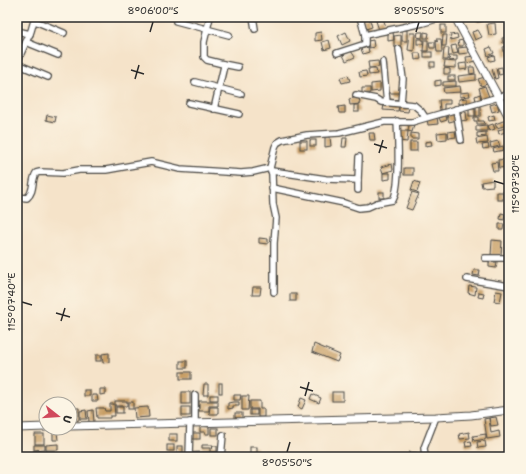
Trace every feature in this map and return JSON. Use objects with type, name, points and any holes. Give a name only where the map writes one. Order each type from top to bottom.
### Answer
[{"type":"street","points":[[210,17],[204,42],[204,57],[207,60],[238,67]]},
{"type":"street","points":[[253,17],[255,29]]},
{"type":"street","points":[[337,53],[365,44],[360,17]]},
{"type":"street","points":[[364,35],[423,23],[443,17]]},
{"type":"street","points":[[455,17],[509,117]]},
{"type":"street","points":[[48,77],[17,63],[35,19],[64,33]]},
{"type":"street","points":[[176,21],[229,35]]},
{"type":"street","points":[[17,31],[30,34]]},
{"type":"street","points":[[26,42],[58,55]]},
{"type":"street","points":[[399,49],[403,79],[401,103]]},
{"type":"street","points":[[383,62],[387,103]]},
{"type":"street","points":[[214,109],[224,67],[223,64]]},
{"type":"street","points":[[195,82],[241,94]]},
{"type":"street","points":[[274,292],[274,243],[276,218],[273,204],[271,169],[277,143],[282,140],[307,135],[339,133],[384,122],[412,122],[509,94]]},
{"type":"street","points":[[356,95],[376,99],[381,102],[401,103],[416,106],[425,117]]},
{"type":"street","points":[[189,103],[239,114]]},
{"type":"street","points":[[456,109],[461,140]]},
{"type":"street","points":[[272,188],[344,203],[359,208],[393,200],[396,193],[398,170],[397,121]]},
{"type":"street","points":[[358,190],[359,157]]},
{"type":"street","points":[[17,197],[27,198],[30,196],[36,173],[106,170],[151,162],[180,169],[241,173],[271,169],[326,178],[358,180]]},
{"type":"street","points":[[485,258],[509,258]]},
{"type":"street","points":[[467,279],[509,286]]},
{"type":"street","points":[[195,394],[189,457],[221,456],[223,435]]},
{"type":"street","points":[[78,426],[436,417],[471,415],[509,410]]},
{"type":"street","points":[[425,457],[424,448],[436,417]]},
{"type":"street","points":[[17,428],[38,427]]},
{"type":"building","points":[[369,17],[372,27],[366,29],[363,19]]},
{"type":"building","points":[[476,17],[483,17],[483,21],[477,22]]},
{"type":"building","points":[[383,18],[386,27],[379,30],[376,21]]},
{"type":"building","points":[[495,23],[496,34],[489,35],[487,24]]},
{"type":"building","points":[[441,25],[446,25],[446,33],[441,33]]},
{"type":"building","points":[[402,30],[407,30],[407,41],[402,41]]},
{"type":"building","points":[[478,30],[482,37],[475,40],[472,32]]},
{"type":"building","points":[[321,32],[322,40],[315,41],[315,33]]},
{"type":"building","points":[[346,32],[350,41],[342,45],[338,36]]},
{"type":"building","points":[[388,32],[393,32],[394,40],[388,41]]},
{"type":"building","points":[[418,32],[423,32],[422,38],[417,37]]},
{"type":"building","points":[[424,32],[429,33],[428,38],[424,38]]},
{"type":"building","points":[[410,33],[415,33],[414,51],[408,50]]},
{"type":"building","points":[[457,34],[458,38],[451,40],[450,35]]},
{"type":"building","points":[[401,35],[401,47],[394,47],[394,36]]},
{"type":"building","points":[[443,35],[447,35],[446,46],[442,46]]},
{"type":"building","points":[[509,37],[509,42],[503,43],[502,38]]},
{"type":"building","points":[[417,39],[423,39],[423,44],[417,44]]},
{"type":"building","points":[[436,39],[441,39],[442,52],[437,52],[436,42],[438,41],[436,41]]},
{"type":"building","points":[[329,40],[331,48],[324,50],[322,42]]},
{"type":"building","points":[[373,40],[374,47],[369,48],[368,41]]},
{"type":"building","points":[[424,40],[428,40],[428,51],[423,51]]},
{"type":"building","points":[[463,40],[463,46],[459,46],[458,41]]},
{"type":"building","points":[[429,42],[435,42],[435,48],[430,48]]},
{"type":"building","points":[[456,45],[458,53],[453,54],[451,46]]},
{"type":"building","points":[[509,46],[509,55],[505,56],[503,47]]},
{"type":"building","points":[[368,47],[369,52],[363,54],[361,49]]},
{"type":"building","points":[[467,47],[468,53],[459,54],[458,48]]},
{"type":"building","points":[[491,47],[494,53],[488,56],[486,49]]},
{"type":"building","points":[[444,48],[449,48],[448,60],[443,60]]},
{"type":"building","points":[[351,51],[355,57],[346,61],[343,55]]},
{"type":"building","points":[[424,52],[432,52],[432,57],[424,57]]},
{"type":"building","points":[[414,53],[420,53],[421,59],[415,60]]},
{"type":"building","points":[[494,55],[495,60],[490,61],[488,57]]},
{"type":"building","points":[[449,56],[457,56],[457,60],[450,61]]},
{"type":"building","points":[[475,56],[475,61],[467,63],[466,57]]},
{"type":"building","points":[[378,61],[379,67],[369,68],[368,62]]},
{"type":"building","points":[[445,61],[456,62],[456,68],[444,67]]},
{"type":"building","points":[[430,62],[435,62],[435,67],[430,67]]},
{"type":"building","points":[[466,63],[467,69],[460,70],[459,64]]},
{"type":"building","points":[[469,67],[474,67],[475,73],[470,74]]},
{"type":"building","points":[[502,67],[503,74],[499,75],[497,68]]},
{"type":"building","points":[[444,68],[450,69],[450,74],[444,74]]},
{"type":"building","points":[[496,68],[498,78],[495,79],[492,69]]},
{"type":"building","points":[[368,69],[376,69],[377,74],[369,75]]},
{"type":"building","points":[[366,71],[367,76],[360,77],[359,72]]},
{"type":"building","points":[[476,74],[476,80],[459,82],[458,76]]},
{"type":"building","points":[[348,75],[350,81],[342,83],[340,78]]},
{"type":"building","points":[[448,76],[455,76],[455,80],[448,80]]},
{"type":"building","points":[[485,77],[487,84],[481,86],[478,79]]},
{"type":"building","points":[[441,80],[441,85],[435,86],[435,81]]},
{"type":"building","points":[[456,81],[456,86],[443,86],[443,82]]},
{"type":"building","points":[[380,83],[380,91],[371,92],[371,84]]},
{"type":"building","points":[[460,86],[461,92],[444,93],[443,88]]},
{"type":"building","points":[[485,86],[489,97],[482,99],[479,88]]},
{"type":"building","points":[[362,88],[370,88],[370,93],[362,94]]},
{"type":"building","points":[[469,92],[470,96],[460,97],[460,93]]},
{"type":"building","points":[[389,93],[401,93],[401,100],[389,99]]},
{"type":"building","points":[[480,94],[481,100],[476,101],[475,96]]},
{"type":"building","points":[[359,97],[360,104],[350,105],[349,99]]},
{"type":"building","points":[[467,98],[467,104],[459,104],[459,99]]},
{"type":"building","points":[[439,100],[450,100],[450,104],[444,104],[444,109],[440,110]]},
{"type":"building","points":[[497,103],[499,110],[492,112],[490,105]]},
{"type":"building","points":[[354,105],[359,105],[359,112],[354,112]]},
{"type":"building","points":[[384,105],[399,106],[398,111],[383,110]]},
{"type":"building","points":[[399,105],[409,107],[408,112],[399,111]]},
{"type":"building","points":[[345,106],[345,113],[339,113],[338,107]]},
{"type":"building","points":[[476,106],[480,106],[480,116],[476,116]]},
{"type":"building","points":[[469,108],[475,108],[475,116],[469,116]]},
{"type":"building","points":[[466,112],[467,120],[461,121],[460,113]]},
{"type":"building","points":[[456,113],[457,120],[449,122],[447,115]]},
{"type":"building","points":[[47,115],[56,117],[55,122],[46,120]]},
{"type":"building","points":[[494,115],[495,120],[489,121],[488,117]]},
{"type":"building","points":[[446,116],[447,120],[441,122],[439,118]]},
{"type":"building","points":[[437,117],[438,124],[428,125],[427,118]]},
{"type":"building","points":[[474,117],[478,117],[478,121],[484,121],[485,124],[477,124],[477,121],[474,121]]},
{"type":"building","points":[[506,120],[507,125],[497,128],[495,124]]},
{"type":"building","points":[[493,124],[495,129],[489,131],[487,126]]},
{"type":"building","points":[[409,125],[414,125],[412,132],[408,131]]},
{"type":"building","points":[[487,125],[487,131],[476,131],[476,126]]},
{"type":"building","points":[[509,127],[509,131],[499,134],[498,130]]},
{"type":"building","points":[[400,131],[408,131],[407,142],[400,141]]},
{"type":"building","points":[[455,131],[456,137],[449,138],[448,132]]},
{"type":"building","points":[[447,132],[447,139],[438,140],[437,133]]},
{"type":"building","points":[[486,132],[486,136],[477,137],[477,133]]},
{"type":"building","points":[[369,133],[374,133],[375,140],[370,140]]},
{"type":"building","points":[[411,133],[418,134],[418,139],[411,139]]},
{"type":"building","points":[[325,137],[330,137],[331,146],[325,147]]},
{"type":"building","points":[[487,137],[488,143],[477,144],[476,139]]},
{"type":"building","points":[[343,138],[347,138],[346,147],[342,147]]},
{"type":"building","points":[[310,140],[316,140],[316,146],[310,146]]},
{"type":"building","points":[[300,141],[307,141],[307,149],[300,149]]},
{"type":"building","points":[[431,141],[432,145],[425,146],[425,142]]},
{"type":"building","points":[[498,141],[500,146],[491,148],[490,143]]},
{"type":"building","points":[[410,142],[417,142],[417,151],[410,151]]},
{"type":"building","points":[[488,144],[489,148],[483,149],[482,145]]},
{"type":"building","points":[[503,146],[504,150],[494,152],[493,149]]},
{"type":"building","points":[[506,159],[507,167],[499,168],[498,160]]},
{"type":"building","points":[[497,162],[498,171],[493,171],[491,163]]},
{"type":"building","points":[[392,164],[393,170],[383,173],[381,167]]},
{"type":"building","points":[[404,168],[413,168],[413,175],[404,175]]},
{"type":"building","points":[[383,173],[390,173],[390,179],[383,180]]},
{"type":"building","points":[[493,180],[493,186],[482,187],[481,182]]},
{"type":"building","points":[[414,181],[420,183],[417,192],[411,190]]},
{"type":"building","points":[[379,192],[384,192],[384,198],[379,198]]},
{"type":"building","points":[[412,192],[419,194],[412,210],[406,208]]},
{"type":"building","points":[[497,192],[503,192],[503,200],[497,200]]},
{"type":"building","points":[[501,213],[505,214],[504,220],[500,219]]},
{"type":"building","points":[[499,224],[504,224],[503,230],[499,230]]},
{"type":"building","points":[[259,238],[268,239],[268,244],[259,243]]},
{"type":"building","points":[[492,240],[502,241],[501,255],[491,255]]},
{"type":"building","points":[[489,262],[497,262],[496,268],[489,267]]},
{"type":"building","points":[[474,270],[480,270],[479,276],[473,275]]},
{"type":"building","points":[[469,286],[476,287],[475,295],[468,293]]},
{"type":"building","points":[[253,287],[261,287],[260,295],[252,295]]},
{"type":"building","points":[[496,291],[502,292],[500,302],[494,301]]},
{"type":"building","points":[[479,292],[484,293],[483,298],[478,297]]},
{"type":"building","points":[[290,294],[296,294],[296,301],[290,301]]},
{"type":"building","points":[[314,344],[340,355],[337,362],[312,352]]},
{"type":"building","points":[[109,353],[109,362],[103,363],[102,354]]},
{"type":"building","points":[[96,355],[101,355],[101,361],[96,361]]},
{"type":"building","points":[[180,361],[187,361],[187,368],[180,368]]},
{"type":"building","points":[[180,372],[191,372],[191,379],[180,379]]},
{"type":"building","points":[[219,383],[222,383],[222,393],[219,393]]},
{"type":"building","points":[[204,384],[208,384],[208,395],[203,395]]},
{"type":"building","points":[[100,389],[106,389],[106,394],[100,395]]},
{"type":"building","points":[[84,390],[90,390],[90,396],[84,396]]},
{"type":"building","points":[[182,392],[190,392],[190,404],[182,404]]},
{"type":"building","points":[[332,392],[343,392],[343,401],[332,401]]},
{"type":"building","points":[[312,394],[321,398],[319,403],[310,399]]},
{"type":"building","points":[[92,395],[97,395],[98,401],[92,401]]},
{"type":"building","points":[[210,395],[218,395],[218,400],[210,400]]},
{"type":"building","points":[[234,395],[241,395],[240,400],[234,400]]},
{"type":"building","points":[[242,396],[249,396],[248,410],[242,410]]},
{"type":"building","points":[[301,398],[306,400],[302,409],[298,407]]},
{"type":"building","points":[[115,401],[127,401],[127,406],[115,406]]},
{"type":"building","points":[[199,401],[218,401],[218,406],[209,406],[209,411],[199,411]]},
{"type":"building","points":[[250,401],[260,401],[260,409],[264,409],[264,417],[258,417],[258,409],[250,409]]},
{"type":"building","points":[[128,402],[133,402],[133,409],[128,409]]},
{"type":"building","points":[[239,402],[239,406],[233,406],[233,408],[228,409],[228,403]]},
{"type":"building","points":[[110,404],[114,404],[115,416],[110,416],[110,418],[97,418],[96,408],[104,408],[105,411],[110,411]]},
{"type":"building","points":[[116,407],[123,407],[123,413],[116,413]]},
{"type":"building","points":[[148,407],[149,417],[135,418],[134,408]]},
{"type":"building","points":[[182,407],[190,407],[190,416],[182,416]]},
{"type":"building","points":[[210,407],[218,407],[218,414],[209,414]]},
{"type":"building","points":[[78,408],[79,408],[78,420]]},
{"type":"building","points":[[86,410],[87,419],[80,419],[80,411]]},
{"type":"building","points":[[93,410],[94,422],[89,422],[88,411]]},
{"type":"building","points":[[250,410],[257,410],[257,415],[250,415]]},
{"type":"building","points":[[235,413],[242,413],[242,418],[235,418]]},
{"type":"building","points":[[496,417],[498,425],[491,426],[489,418]]},
{"type":"building","points":[[489,418],[491,433],[499,431],[500,437],[487,439],[484,419]]},
{"type":"building","points":[[200,426],[209,427],[209,434],[200,432]]},
{"type":"building","points":[[211,428],[218,428],[218,435],[211,435]]},
{"type":"building","points":[[469,432],[470,438],[460,439],[459,434]]},
{"type":"building","points":[[190,433],[200,433],[200,439],[190,439]]},
{"type":"building","points":[[35,434],[38,434],[38,436],[44,436],[44,444],[35,444]]},
{"type":"building","points":[[169,434],[177,434],[177,441],[169,441]]},
{"type":"building","points":[[486,434],[486,439],[474,441],[473,436]]},
{"type":"building","points":[[53,436],[58,436],[58,440],[53,440]]},
{"type":"building","points":[[471,441],[472,446],[466,447],[465,442]]},
{"type":"building","points":[[485,441],[486,447],[478,448],[477,442]]},
{"type":"building","points":[[58,444],[58,450],[46,450],[46,445]]},
{"type":"building","points":[[34,445],[45,445],[45,449],[34,450]]},
{"type":"building","points":[[167,445],[174,445],[174,451],[167,451]]},
{"type":"building","points":[[202,445],[213,445],[212,449],[213,446],[217,446],[217,455],[210,455],[210,448],[202,448]]},
{"type":"building","points":[[177,446],[183,446],[183,453],[177,453]]},
{"type":"building","points":[[250,447],[257,447],[257,456],[250,456]]},
{"type":"building","points":[[39,450],[39,457],[34,457],[33,451]]},
{"type":"building","points":[[43,452],[54,452],[55,457],[43,457]]},
{"type":"building","points":[[409,452],[417,453],[417,457],[409,457]]}]
